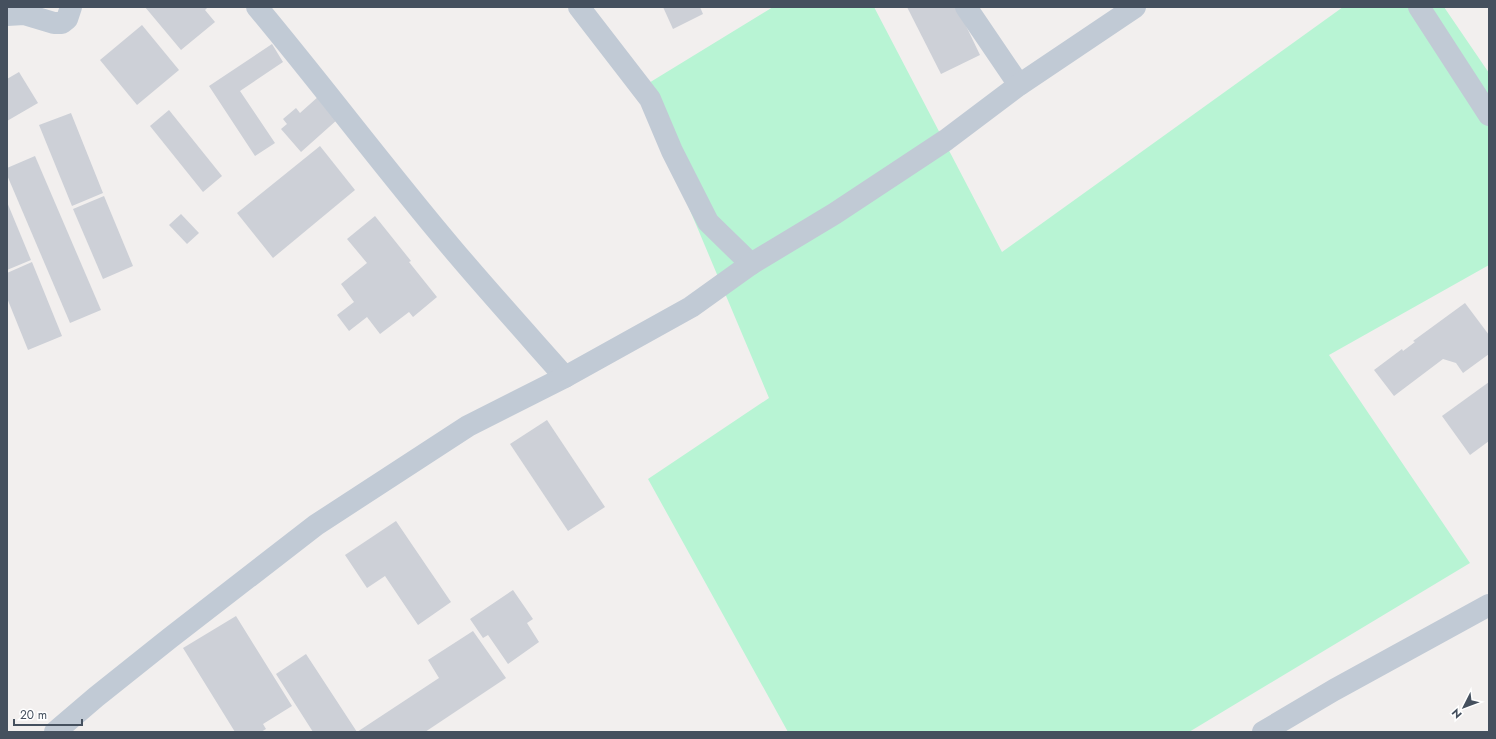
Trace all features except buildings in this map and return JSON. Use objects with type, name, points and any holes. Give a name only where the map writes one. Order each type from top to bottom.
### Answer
[{"type":"street","points":[[7,15],[24,14],[54,23],[62,23],[67,19],[70,7]]},
{"type":"street","points":[[257,7],[296,53],[357,132],[452,248],[566,377]]},
{"type":"street","points":[[580,7],[650,99],[672,151],[708,222],[751,264]]},
{"type":"street","points":[[966,7],[1019,85]]},
{"type":"street","points":[[55,732],[158,647],[316,525],[468,426],[566,377],[691,307],[751,264],[834,214],[946,140],[1019,85],[1135,7]]},
{"type":"street","points":[[1419,7],[1489,114]]},
{"type":"street","points":[[1264,732],[1334,690],[1489,605]]},
{"type":"green space","points":[[773,7],[874,7],[1002,252],[1343,7],[1444,7],[1489,73],[1489,265],[1329,355],[1470,563],[1189,732],[788,732],[648,479],[769,398],[639,89]]}]
